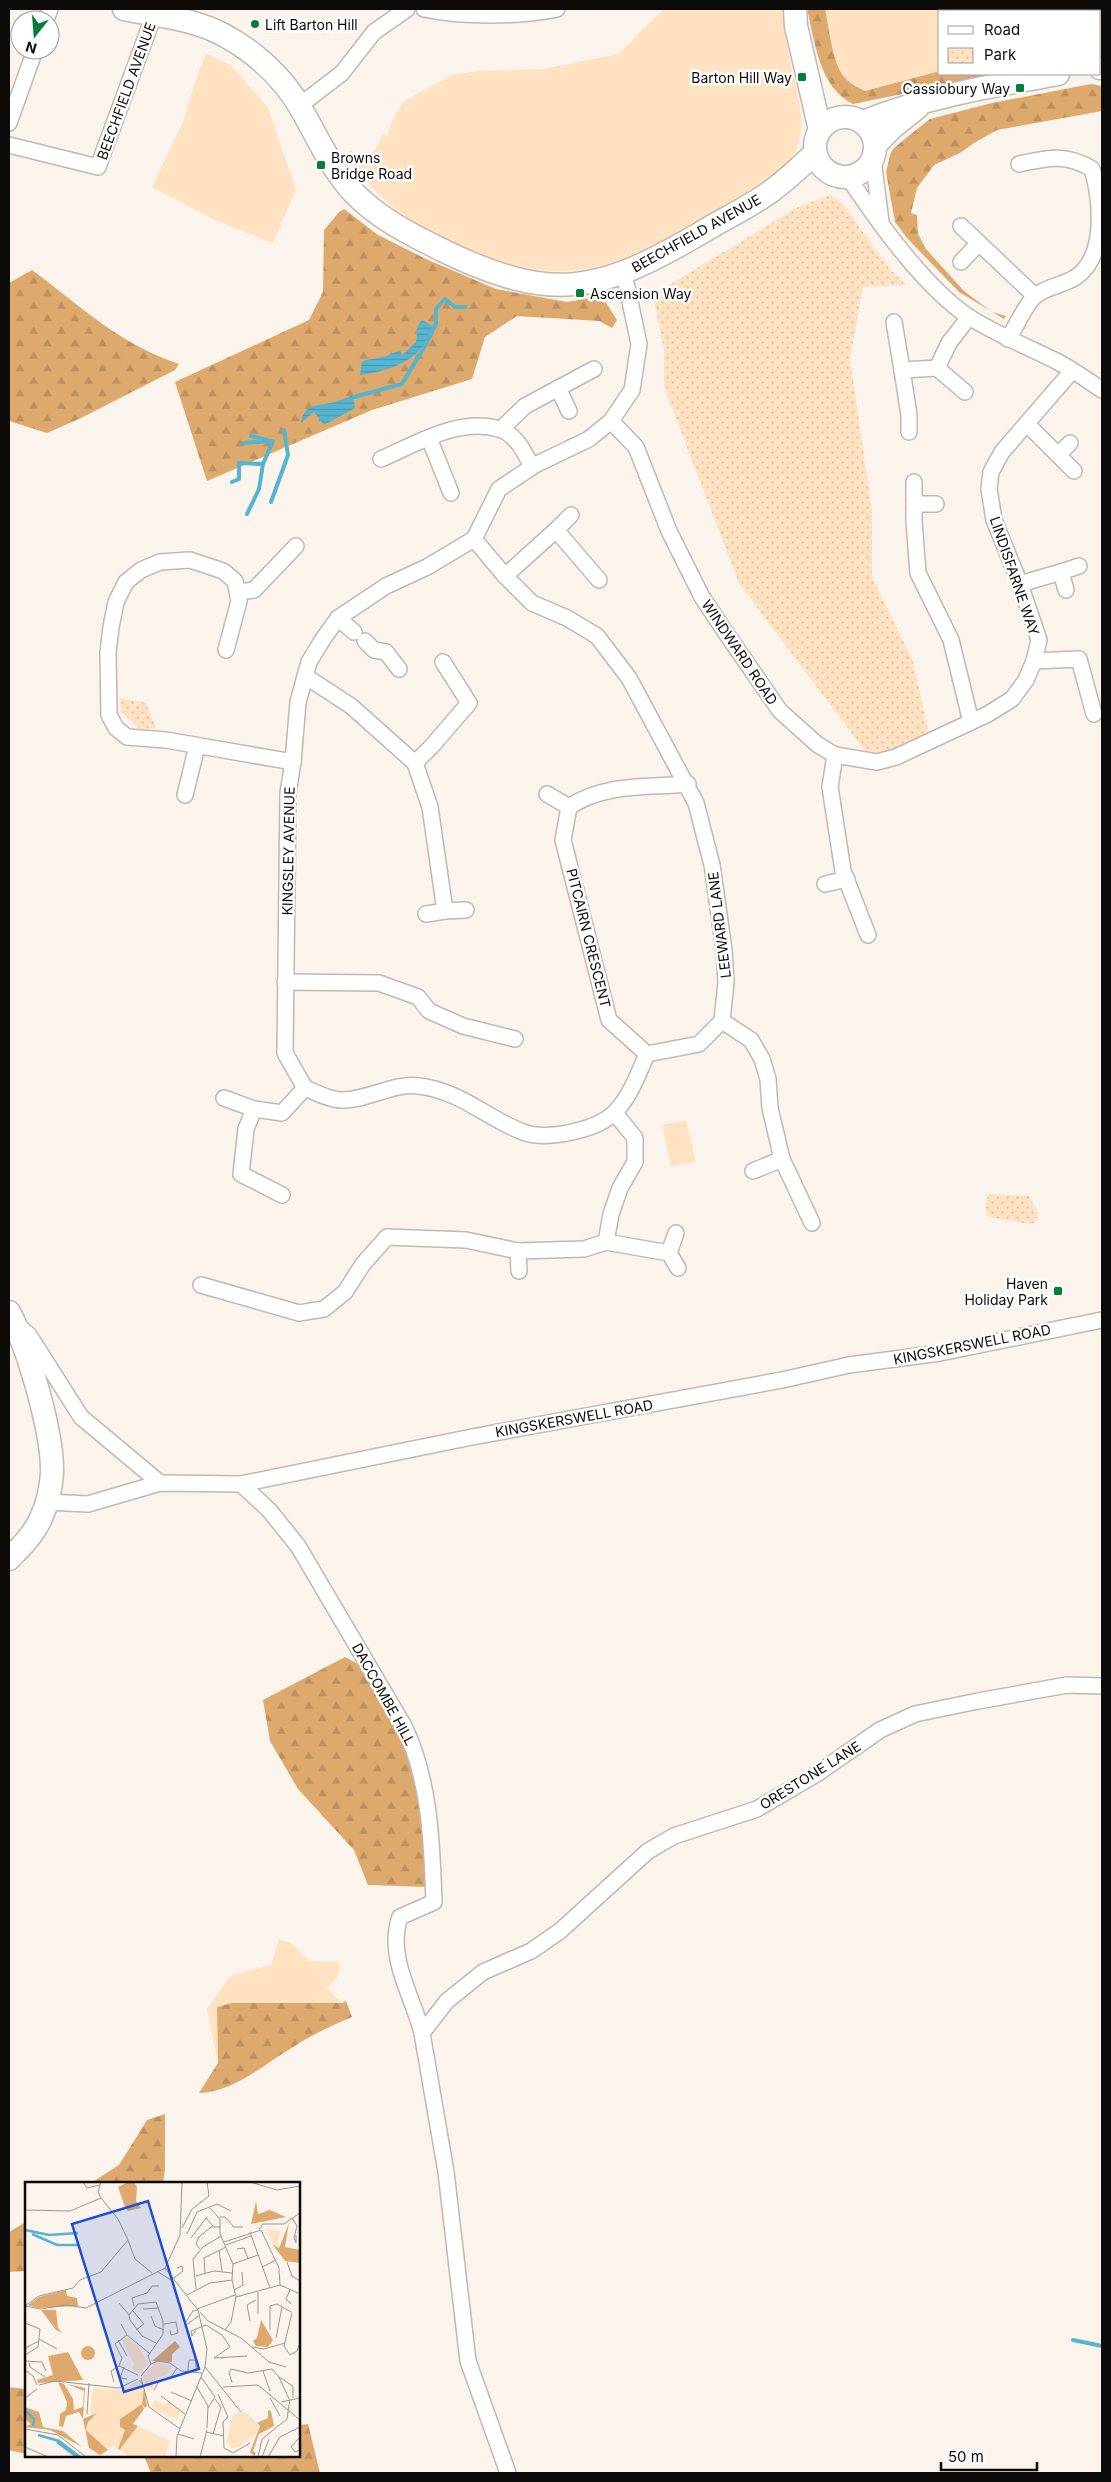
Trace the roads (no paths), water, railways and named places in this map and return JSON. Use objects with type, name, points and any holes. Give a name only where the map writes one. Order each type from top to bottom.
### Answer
[{"type":"street","name":"BEECHFIELD AVENUE","points":[[124,9],[194,23],[217,32],[247,51],[280,78],[299,106],[342,180],[374,211],[414,237],[468,262],[516,280],[562,285],[585,284],[624,273],[652,260],[773,190],[830,167]]},
{"type":"street","points":[[299,106],[342,73],[374,32],[407,9]]},
{"type":"street","points":[[424,9],[449,14],[537,13],[557,9]]},
{"type":"street","points":[[795,9],[796,26],[820,130],[815,144],[830,167],[926,278],[969,317],[1008,339],[1072,370],[1102,390]]},
{"type":"street","name":"BEECHFIELD AVENUE","points":[[9,145],[98,167],[154,15]]},
{"type":"street","points":[[9,123],[31,60]]},
{"type":"street","points":[[806,65],[830,99],[873,134],[883,228]]},
{"type":"street","points":[[820,130],[834,119],[855,119],[966,91],[1053,75]]},
{"type":"street","points":[[830,167],[864,171],[875,151],[893,127],[923,102]]},
{"type":"street","points":[[1008,339],[1035,296],[1077,276],[1087,266],[1097,243],[1100,202],[1097,164],[1084,164],[1061,157],[1018,164]]},
{"type":"street","points":[[961,226],[1035,296]]},
{"type":"street","points":[[961,262],[979,243]]},
{"type":"street","points":[[474,539],[499,489],[532,467],[589,439],[611,421],[632,390],[639,344],[624,273]]},
{"type":"street","points":[[937,368],[949,343],[969,317]]},
{"type":"street","points":[[894,322],[909,415],[909,432]]},
{"type":"street","points":[[902,370],[937,368],[965,392]]},
{"type":"street","points":[[501,429],[525,406],[594,369]]},
{"type":"street","name":"LINDISFARNE WAY","points":[[835,756],[877,762],[896,757],[971,722],[1012,699],[1026,680],[1034,661],[1038,640],[1020,584],[994,520],[989,489],[991,472],[1002,452],[1072,370]]},
{"type":"street","points":[[558,388],[569,411]]},
{"type":"street","name":"WINDWARD ROAD","points":[[611,421],[636,447],[669,531],[702,597],[726,633],[780,711],[818,745],[835,756]]},
{"type":"street","points":[[1027,424],[1074,471]]},
{"type":"street","points":[[380,459],[429,438],[456,429],[472,427],[501,429],[520,445],[532,467]]},
{"type":"street","points":[[429,438],[451,493]]},
{"type":"street","points":[[1058,455],[1070,443]]},
{"type":"street","points":[[914,482],[918,573],[951,640],[971,722]]},
{"type":"street","points":[[914,504],[936,504]]},
{"type":"street","points":[[505,576],[571,515]]},
{"type":"street","points":[[556,530],[599,580]]},
{"type":"street","name":"LEEWARD LANE","points":[[474,539],[505,576],[532,603],[567,618],[597,636],[629,678],[688,784],[696,803],[714,884],[726,982],[722,1021]]},
{"type":"street","name":"KINGSLEY AVENUE","points":[[286,982],[288,792],[293,762],[298,702],[309,662],[338,618],[386,586],[427,567],[474,539]]},
{"type":"street","points":[[239,592],[254,590],[296,546]]},
{"type":"street","points":[[226,650],[239,601],[239,592],[235,581],[224,571],[190,560],[160,562],[141,570],[126,582],[116,602],[108,652],[109,715],[116,728],[127,737],[166,740],[293,762]]},
{"type":"street","points":[[1020,584],[1079,566]]},
{"type":"street","points":[[1061,572],[1066,590]]},
{"type":"street","points":[[338,618],[374,650],[386,652],[399,669]]},
{"type":"street","points":[[1034,661],[1079,660],[1094,714]]},
{"type":"street","points":[[414,763],[432,746],[469,703],[443,662]]},
{"type":"street","points":[[306,676],[351,706],[414,763],[430,807],[445,911]]},
{"type":"street","points":[[185,795],[197,746]]},
{"type":"street","points":[[835,756],[830,787],[844,871],[868,934]]},
{"type":"street","points":[[548,794],[569,807],[583,797],[600,791],[688,784]]},
{"type":"street","name":"PITCAIRN CRESCENT","points":[[569,807],[563,840],[609,1020],[647,1054]]},
{"type":"street","points":[[825,884],[847,879]]},
{"type":"street","points":[[426,914],[466,910]]},
{"type":"street","points":[[516,1039],[463,1026],[429,1012],[418,997],[380,983],[286,982],[285,1052],[305,1088],[340,1100],[417,1085],[446,1091],[522,1132],[536,1136],[553,1135],[590,1126],[615,1113],[629,1094],[647,1054],[699,1044],[722,1021],[751,1040],[762,1059],[768,1079],[770,1108],[782,1159],[812,1223]]},
{"type":"street","points":[[224,1098],[254,1109],[282,1113],[305,1088]]},
{"type":"street","points":[[254,1109],[246,1129],[241,1174],[282,1195]]},
{"type":"street","points":[[606,1242],[611,1214],[620,1188],[635,1162],[635,1138],[615,1113]]},
{"type":"street","points":[[753,1171],[782,1159]]},
{"type":"street","points":[[669,1253],[676,1232]]},
{"type":"street","points":[[201,1285],[299,1313],[324,1308],[345,1292],[363,1264],[387,1236],[466,1240],[518,1251],[584,1249],[606,1242],[669,1253],[678,1268]]},
{"type":"street","points":[[518,1251],[519,1271]]},
{"type":"street","points":[[11,1320],[29,1335],[81,1417],[160,1483]]},
{"type":"street","points":[[9,1560],[31,1536],[41,1519],[47,1502],[52,1474],[50,1446],[36,1386],[11,1320]]},
{"type":"street","name":"KINGSKERSWELL ROAD","points":[[47,1502],[88,1504],[160,1483],[241,1484],[472,1437],[782,1380],[849,1364],[940,1353],[1102,1320]]},
{"type":"street","name":"DACCOMBE HILL","points":[[241,1484],[269,1510],[298,1546],[404,1726],[416,1751],[428,1812],[434,1902],[400,1917],[395,1939],[405,1984],[418,2016],[422,2034]]},
{"type":"street","name":"ORESTONE LANE","points":[[422,2034],[447,2001],[483,1972],[531,1951],[560,1931],[648,1851],[674,1836],[757,1810],[818,1774],[880,1730],[915,1714],[969,1703],[1067,1685],[1102,1686]]},
{"type":"street","points":[[422,2034],[446,2172],[468,2361],[508,2473]]},
{"type":"water","points":[[422,320],[433,326],[426,342],[417,353],[403,363],[377,372],[360,375],[362,361],[387,356],[400,350],[402,355],[416,342],[418,325]]},
{"type":"water","points":[[353,395],[355,408],[324,425],[314,412],[301,423],[302,417],[311,407],[336,402]]},
{"type":"waterway","points":[[354,397],[402,384],[436,324],[436,309],[445,299],[455,307],[465,307]]},
{"type":"waterway","points":[[271,502],[288,455],[284,430]]},
{"type":"waterway","points":[[251,436],[267,440]]},
{"type":"waterway","points":[[243,443],[272,441]]},
{"type":"waterway","points":[[247,514],[259,489],[263,464],[273,441]]},
{"type":"waterway","points":[[232,482],[239,479],[239,463],[263,464]]},
{"type":"waterway","points":[[1073,2340],[1102,2346]]},
{"type":"place","name":"Lift Barton Hill","points":[[255,24]]},
{"type":"place","name":"Barton Hill Way","points":[[802,77]]},
{"type":"place","name":"Cassiobury Way","points":[[1020,88]]},
{"type":"place","name":"Browns Bridge Road","points":[[321,165]]},
{"type":"place","name":"Ascension Way","points":[[580,293]]},
{"type":"place","name":"Haven Holiday Park","points":[[1058,1291]]}]
